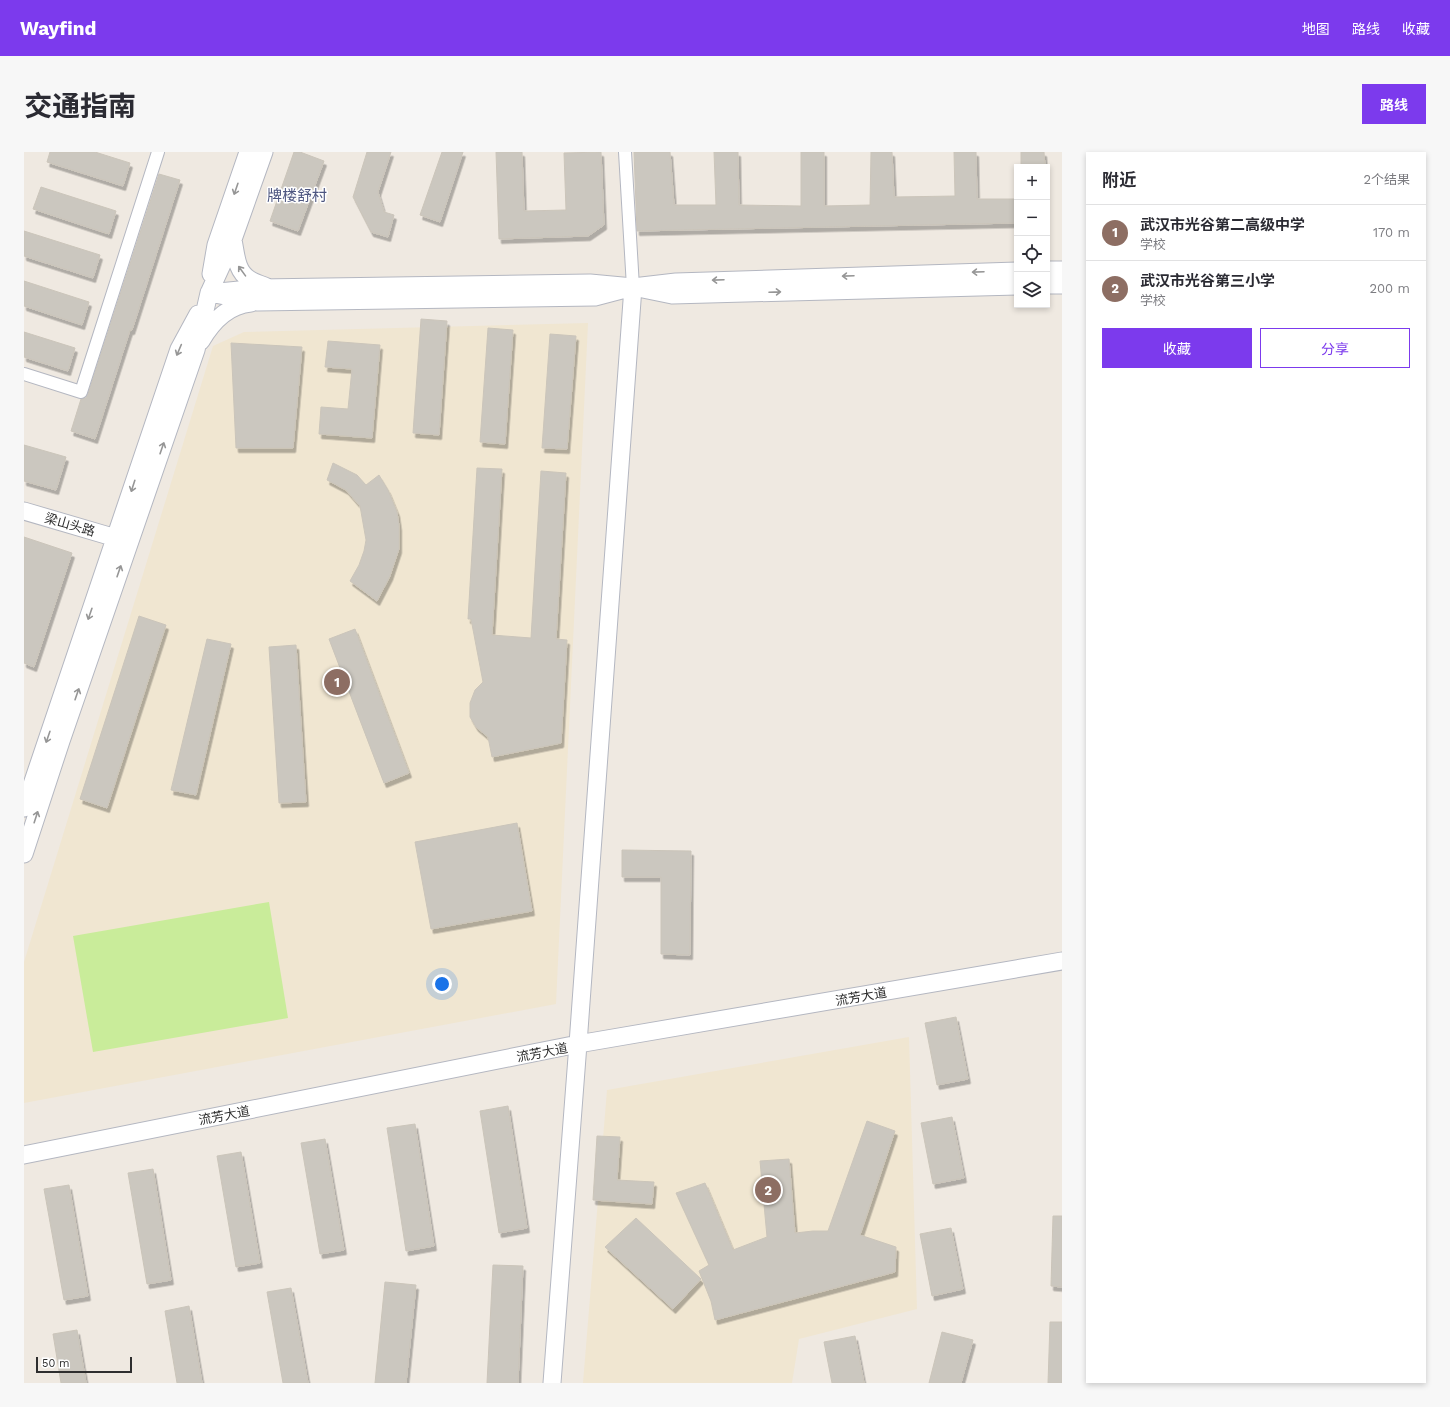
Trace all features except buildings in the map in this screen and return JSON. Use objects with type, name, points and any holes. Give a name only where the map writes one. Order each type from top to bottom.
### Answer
[{"type":"main road","points":[[24,854],[63,734],[196,350],[209,293],[216,245],[248,152]]},
{"type":"main road","points":[[24,808],[179,349],[209,293],[233,240],[264,152]]},
{"type":"main road","points":[[233,240],[236,260],[240,272],[267,295]]},
{"type":"main road","points":[[1050,270],[1062,270]]},
{"type":"main road","points":[[196,350],[208,328],[231,308],[267,295],[595,297],[633,287],[676,282],[1014,271]]},
{"type":"main road","points":[[1050,285],[1062,285]]},
{"type":"main road","points":[[633,287],[672,295],[1014,286]]},
{"type":"main road","points":[[552,1383],[633,287]]},
{"type":"main road","points":[[209,293],[256,302],[267,295]]},
{"type":"main road","name":"梁山头路","points":[[24,511],[116,538]]},
{"type":"main road","name":"流芳大道","points":[[24,1155],[578,1044],[1062,961]]},
{"type":"street","points":[[24,374],[80,392],[158,152]]},
{"type":"street","points":[[625,152],[633,287]]},
{"type":"shaded area","points":[[588,323],[556,1004],[24,1103],[24,962],[213,346],[244,332]]},
{"type":"shaded area","points":[[909,1037],[917,1309],[799,1339],[792,1383],[583,1383],[607,1090]]},
{"type":"green space","points":[[269,902],[288,1018],[93,1052],[73,936]]},
{"type":"place","name":"武汉市光谷第二高级中学","points":[[337,682]]},
{"type":"place","name":"武汉市光谷第三小学","points":[[768,1190]]},
{"type":"district","name":"牌楼舒村","points":[[297,196]]}]
